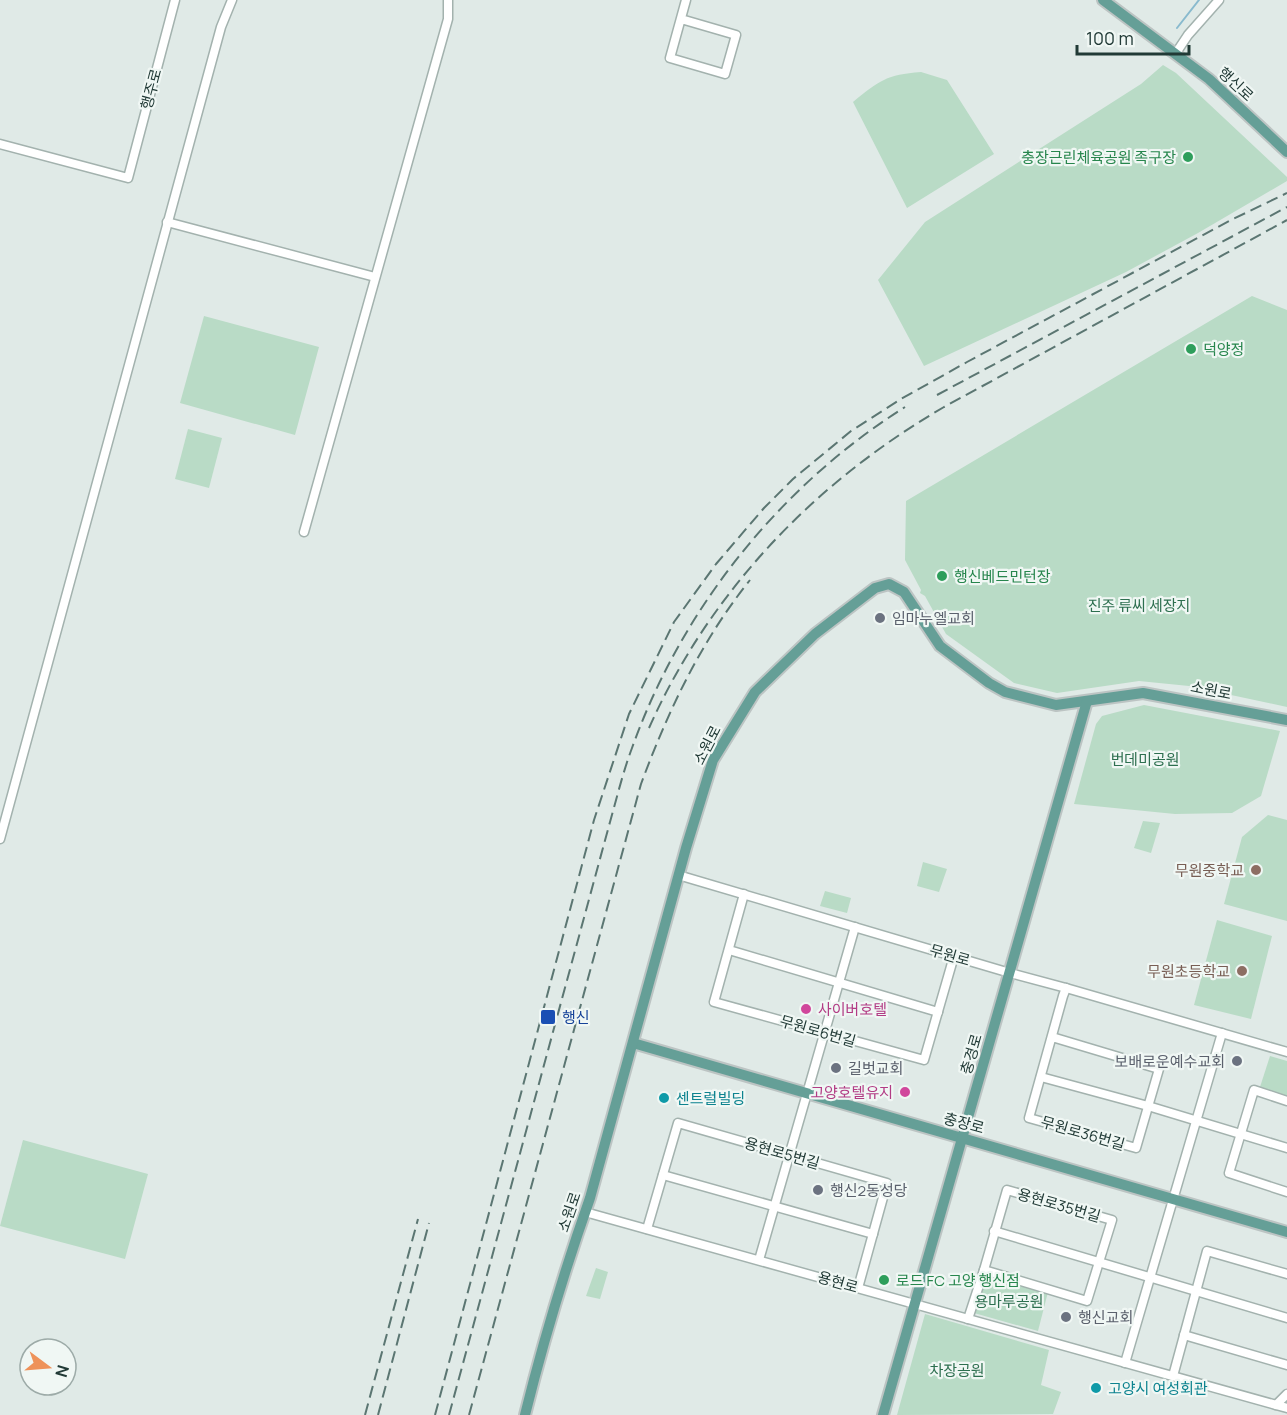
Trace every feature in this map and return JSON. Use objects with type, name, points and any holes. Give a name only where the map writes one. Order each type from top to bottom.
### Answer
[{"type":"main road","name":"행신로","points":[[1103,0],[1209,79],[1287,152]]},
{"type":"main road","name":"소원로","points":[[525,1415],[633,1043],[678,875],[713,760],[755,692],[815,634],[875,588],[889,584],[904,592],[940,646],[989,683],[1005,692],[1056,705],[1143,693],[1287,720]]},
{"type":"main road","name":"충경로","points":[[883,1415],[1087,701]]},
{"type":"main road","name":"충장로","points":[[633,1043],[1287,1232]]},
{"type":"street","name":"행주로","points":[[0,144],[128,178],[175,0]]},
{"type":"street","points":[[0,839],[167,222],[221,27],[232,0]]},
{"type":"street","points":[[304,532],[448,19],[450,0]]},
{"type":"street","points":[[681,19],[736,35],[725,74],[670,58],[686,0]]},
{"type":"street","points":[[1176,53],[1188,35],[1219,0]]},
{"type":"street","points":[[167,222],[375,277]]},
{"type":"street","name":"무원로","points":[[678,875],[1287,1052]]},
{"type":"street","name":"무원로6번길","points":[[744,894],[714,1002],[924,1060],[954,956]]},
{"type":"street","points":[[759,1260],[855,927]]},
{"type":"street","points":[[729,950],[938,1012]]},
{"type":"street","name":"무원로36번길","points":[[1052,1037],[1159,1069],[1136,1148],[1029,1118],[1041,1077],[1052,1037],[1066,988]]},
{"type":"street","points":[[1125,1363],[1222,1033]]},
{"type":"street","points":[[1041,1077],[1197,1120],[1287,1148]]},
{"type":"street","points":[[1287,1101],[1254,1090],[1229,1173],[1287,1192]]},
{"type":"street","name":"용현로5번길","points":[[647,1228],[678,1123],[887,1183],[858,1288]]},
{"type":"street","points":[[663,1175],[873,1234]]},
{"type":"street","name":"용현로35번길","points":[[968,1319],[1007,1190],[1112,1220],[1088,1301],[984,1270]]},
{"type":"street","name":"용현로","points":[[585,1212],[1287,1408]]},
{"type":"street","points":[[994,1231],[1287,1318]]},
{"type":"street","points":[[1173,1376],[1207,1251],[1287,1274]]},
{"type":"street","points":[[1184,1335],[1287,1365]]},
{"type":"street","points":[[1276,1405],[1287,1394]]},
{"type":"green space","points":[[1163,65],[1176,73],[1287,177],[1287,181],[1126,272],[924,366],[878,280],[925,222],[1141,84]]},
{"type":"green space","points":[[921,72],[947,80],[994,154],[907,208],[853,102],[884,80]]},
{"type":"green space","name":"진주 류씨 세장지","points":[[1252,296],[1287,310],[1287,707],[1189,686],[1139,681],[1057,693],[1014,683],[946,634],[925,596],[920,593],[921,590],[905,560],[906,501]]},
{"type":"green space","points":[[204,316],[319,347],[295,435],[180,403]]},
{"type":"green space","points":[[188,429],[222,438],[209,488],[175,479]]},
{"type":"green space","name":"번데미공원","points":[[1144,705],[1280,731],[1261,796],[1232,813],[1175,814],[1074,804],[1096,724],[1102,716]]},
{"type":"green space","name":"무원중학교","points":[[1268,815],[1287,820],[1287,921],[1224,904],[1242,837]]},
{"type":"green space","points":[[1143,821],[1160,823],[1151,853],[1134,848]]},
{"type":"green space","points":[[923,862],[947,869],[939,892],[917,886]]},
{"type":"green space","points":[[825,891],[851,898],[847,913],[820,906]]},
{"type":"green space","points":[[1217,920],[1272,936],[1251,1019],[1194,1005]]},
{"type":"green space","points":[[1270,1056],[1287,1061],[1287,1096],[1260,1087]]},
{"type":"green space","points":[[23,1140],[148,1174],[125,1259],[0,1226]]},
{"type":"green space","points":[[596,1268],[608,1272],[600,1299],[586,1296]]},
{"type":"green space","name":"용마루공원","points":[[998,1277],[1048,1292],[1038,1331],[974,1313],[984,1280]]},
{"type":"green space","name":"차장공원","points":[[925,1314],[1049,1350],[1041,1385],[1061,1392],[1053,1414],[897,1415]]},
{"type":"waterway","points":[[1177,28],[1199,0]]},
{"type":"railway","points":[[435,1415],[594,820],[629,714],[674,622],[716,564],[764,508],[793,479],[851,431],[901,399],[967,362],[1229,221],[1287,193]]},
{"type":"railway","points":[[937,395],[1287,207]]},
{"type":"railway","points":[[649,728],[674,678],[703,631],[735,586],[771,544],[810,505],[852,470],[897,437],[944,407],[1287,220]]},
{"type":"railway","points":[[449,1415],[620,785],[653,696],[678,647],[707,599],[740,555],[777,513],[817,474],[859,439],[905,407]]},
{"type":"railway","points":[[469,1415],[641,784],[674,703],[687,678],[716,627],[750,580]]},
{"type":"railway","points":[[365,1415],[418,1219]]},
{"type":"railway","points":[[378,1415],[429,1223]]},
{"type":"place","name":"충장근린체육공원 족구장","points":[[1188,157]]},
{"type":"place","name":"덕양정","points":[[1191,349]]},
{"type":"place","name":"행신베드민턴장","points":[[942,576]]},
{"type":"place","name":"임마누엘교회","points":[[880,618]]},
{"type":"place","name":"무원중학교","points":[[1256,870]]},
{"type":"place","name":"무원초등학교","points":[[1242,971]]},
{"type":"place","name":"사이버호텔","points":[[806,1009]]},
{"type":"place","name":"행신","points":[[548,1017]]},
{"type":"place","name":"보배로운예수교회","points":[[1237,1061]]},
{"type":"place","name":"길벗교회","points":[[836,1068]]},
{"type":"place","name":"고양호텔유지","points":[[905,1092]]},
{"type":"place","name":"센트럴빌딩","points":[[664,1098]]},
{"type":"place","name":"행신2동성당","points":[[818,1190]]},
{"type":"place","name":"로드 FC 고양 행신점","points":[[884,1280]]},
{"type":"place","name":"행신교회","points":[[1066,1317]]},
{"type":"place","name":"고양시 여성회관","points":[[1096,1388]]}]
